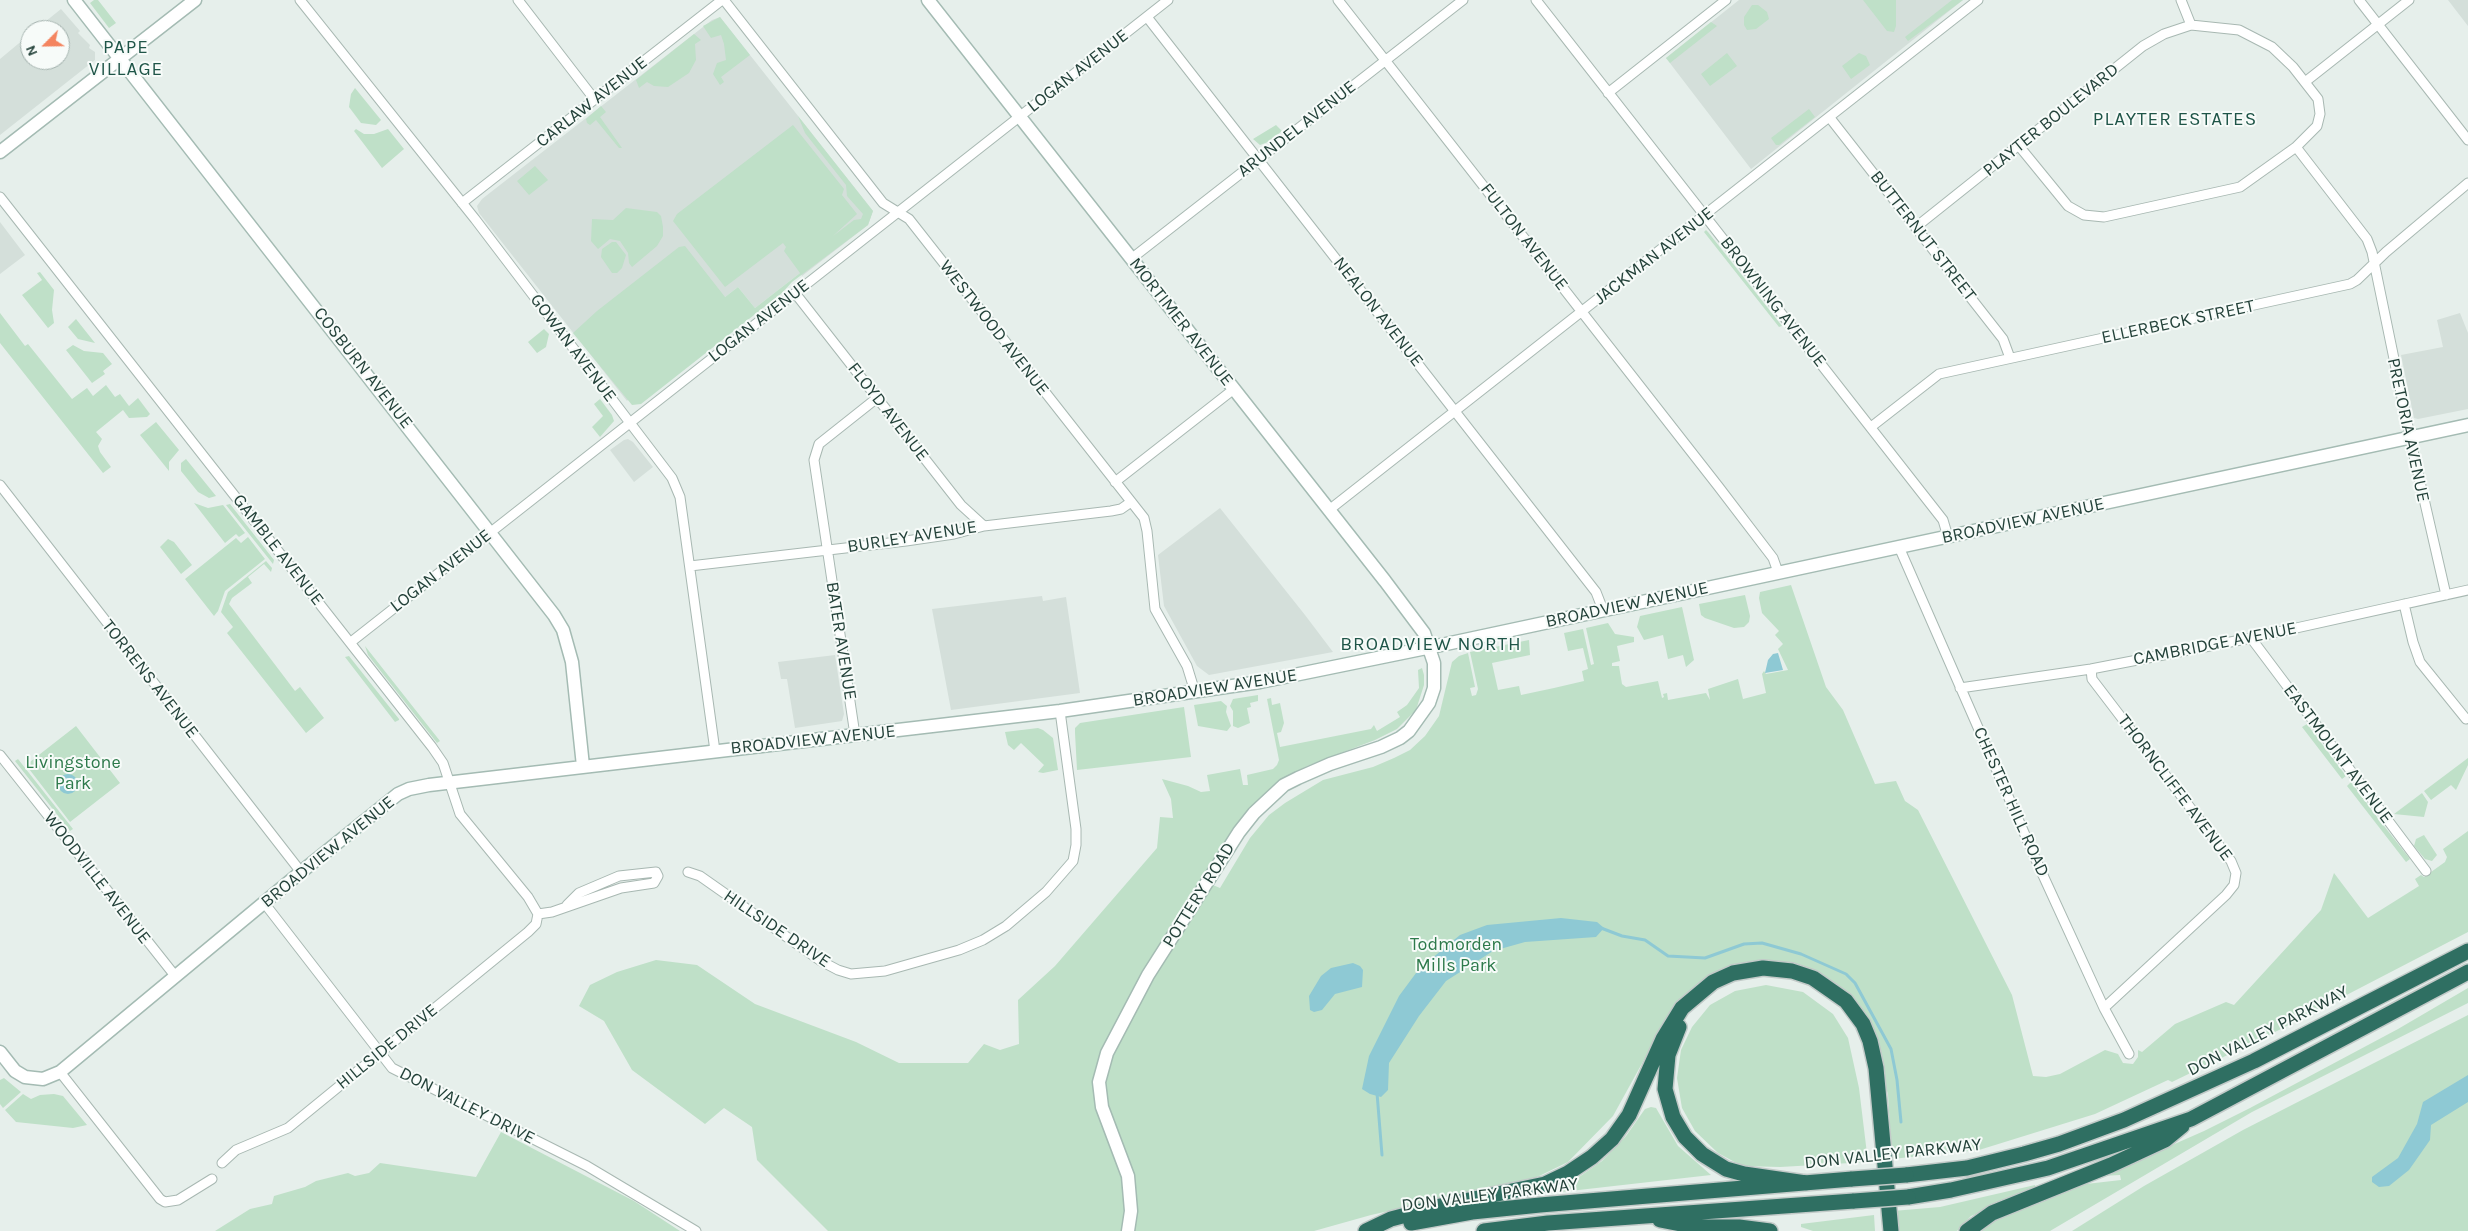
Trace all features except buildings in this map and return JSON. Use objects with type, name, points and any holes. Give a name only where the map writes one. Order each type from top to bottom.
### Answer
[{"type":"highway","name":"DON VALLEY PARKWAY","points":[[1368,1231],[1482,1211],[1906,1175],[1967,1168],[2024,1154],[2059,1144],[2124,1120],[2254,1061],[2468,951]]},
{"type":"highway","points":[[1368,1231],[1391,1219],[1440,1206],[1545,1184],[1568,1173],[1592,1157],[1612,1139],[1629,1115],[1663,1039],[1674,1019],[1687,1002],[1707,985],[1724,976],[1749,969],[1770,968],[1798,972],[1822,983],[1846,1001],[1863,1024],[1870,1042],[1876,1068],[1891,1231]]},
{"type":"highway","name":"DON VALLEY PARKWAY","points":[[1484,1231],[1548,1223],[1908,1197],[1951,1190],[2048,1168],[2191,1119],[2468,972]]},
{"type":"highway","points":[[1806,1183],[1744,1174],[1717,1165],[1689,1142],[1673,1118],[1666,1096],[1665,1080],[1666,1063],[1674,1039],[1683,1020],[1693,1008],[1720,988],[1760,978],[1794,981],[1825,996],[1853,1024],[1865,1057],[1882,1231]]},
{"type":"highway","points":[[1967,1231],[1992,1213],[2111,1165],[2165,1140],[2191,1119]]},
{"type":"highway","points":[[1636,1216],[1698,1227],[1739,1227],[1770,1231]]},
{"type":"main road","name":"COSBURN AVENUE","points":[[74,0],[554,615],[563,630],[572,662],[583,766]]},
{"type":"main road","points":[[0,152],[195,0]]},
{"type":"main road","name":"MORTIMER AVENUE","points":[[930,1],[1424,633],[1429,648]]},
{"type":"main road","name":"BROADVIEW AVENUE","points":[[0,1052],[15,1071],[25,1077],[43,1079],[60,1072],[398,794],[422,786],[1060,712],[1301,674],[2468,425]]},
{"type":"main road","name":"POTTERY ROAD","points":[[1128,1231],[1131,1211],[1128,1176],[1100,1099],[1099,1080],[1107,1053],[1158,958],[1239,832],[1254,813],[1284,785],[1400,738],[1423,713],[1434,688],[1434,662],[1429,648]]},
{"type":"street","name":"GOWAN AVENUE","points":[[300,0],[462,203],[672,478],[680,497],[715,751]]},
{"type":"street","points":[[518,0],[596,100]]},
{"type":"street","name":"CARLAW AVENUE","points":[[462,203],[723,0]]},
{"type":"street","name":"WESTWOOD AVENUE","points":[[723,0],[883,203],[909,219],[1146,523],[1155,609],[1187,666],[1195,692]]},
{"type":"street","name":"LOGAN AVENUE","points":[[351,642],[1168,0]]},
{"type":"street","name":"FULTON AVENUE","points":[[1338,0],[1583,311],[1774,558],[1778,572]]},
{"type":"street","name":"ARUNDEL AVENUE","points":[[1131,260],[1463,0]]},
{"type":"street","name":"BROWNING AVENUE","points":[[1536,0],[1943,520],[1948,537]]},
{"type":"street","points":[[1608,93],[1726,0]]},
{"type":"street","name":"JACKMAN AVENUE","points":[[1329,510],[1978,0]]},
{"type":"street","points":[[2019,146],[2068,206],[2084,215],[2104,217],[2240,187],[2296,147],[2313,132],[2320,114],[2318,99],[2283,56],[2258,39],[2232,28],[2192,25],[2181,0]]},
{"type":"street","points":[[2359,0],[2468,140]]},
{"type":"street","points":[[2305,82],[2409,0]]},
{"type":"street","name":"NEALON AVENUE","points":[[1147,17],[1596,592],[1603,610]]},
{"type":"street","name":"PLAYTER BOULEVARD","points":[[1916,227],[2143,46],[2164,34],[2192,25]]},
{"type":"street","name":"BUTTERNUT STREET","points":[[1830,118],[2003,339],[2010,358]]},
{"type":"street","name":"PRETORIA AVENUE","points":[[2296,147],[2367,239],[2374,263],[2410,438],[2446,595]]},
{"type":"street","name":"ELLERBECK STREET","points":[[1871,427],[1939,374],[2339,288],[2357,280],[2374,263],[2468,183]]},
{"type":"street","name":"GAMBLE AVENUE","points":[[0,197],[434,749],[443,763],[460,814],[528,897],[538,914]]},
{"type":"street","name":"FLOYD AVENUE","points":[[795,293],[961,505],[984,526]]},
{"type":"street","points":[[1115,482],[1234,390]]},
{"type":"street","name":"BATER AVENUE","points":[[855,735],[814,460],[815,451],[825,438],[877,398]]},
{"type":"street","name":"TORRENS AVENUE","points":[[0,485],[301,872]]},
{"type":"street","name":"BURLEY AVENUE","points":[[690,566],[906,541],[954,534],[984,526],[1121,510],[1131,502]]},
{"type":"street","name":"CHESTER HILL ROAD","points":[[1899,547],[1960,688],[2104,1008],[2129,1054]]},
{"type":"street","name":"CAMBRIDGE AVENUE","points":[[1960,688],[2091,669],[2252,638],[2468,590]]},
{"type":"street","points":[[2404,604],[2412,642],[2420,662],[2466,719]]},
{"type":"street","name":"EASTMOUNT AVENUE","points":[[2252,638],[2426,871]]},
{"type":"street","name":"THORNCLIFFE AVENUE","points":[[2091,669],[2092,679],[2231,861],[2236,873],[2234,885],[2226,895],[2104,1008]]},
{"type":"street","name":"HILLSIDE DRIVE","points":[[688,872],[700,876],[821,961],[851,974],[885,971],[959,950],[983,940],[1006,926],[1046,892],[1073,861],[1076,829],[1060,712]]},
{"type":"street","name":"WOODVILLE AVENUE","points":[[0,755],[176,977]]},
{"type":"street","points":[[538,914],[552,912],[621,888],[654,883],[658,876],[656,872],[619,876],[579,893],[568,905]]},
{"type":"street","name":"DON VALLEY DRIVE","points":[[265,904],[392,1068],[587,1166],[696,1231]]},
{"type":"street","name":"HILLSIDE DRIVE","points":[[222,1163],[236,1150],[288,1128],[528,932],[536,924],[538,914]]},
{"type":"street","points":[[60,1072],[160,1199],[171,1202],[212,1179]]},
{"type":"shaded area","points":[[1739,0],[1963,0],[1751,169],[1666,58]]},
{"type":"shaded area","points":[[2448,0],[2468,0],[2468,26]]},
{"type":"shaded area","points":[[61,9],[80,31],[78,33],[90,45],[89,48],[95,52],[95,60],[0,135],[0,59],[20,42],[20,70],[70,70],[70,20],[47,20]]},
{"type":"shaded area","points":[[720,17],[873,211],[868,225],[802,276],[800,273],[755,308],[738,287],[694,321],[627,401],[479,213],[477,206],[482,199],[712,20]]},
{"type":"shaded area","points":[[0,222],[25,255],[0,274]]},
{"type":"shaded area","points":[[2460,313],[2468,333],[2468,409],[2418,419],[2414,418],[2401,355],[2443,347],[2437,320]]},
{"type":"shaded area","points":[[628,439],[633,442],[653,467],[634,482],[610,450]]},
{"type":"shaded area","points":[[1220,508],[1333,652],[1209,675],[1197,666],[1164,606],[1158,555]]},
{"type":"shaded area","points":[[1042,596],[1043,601],[1066,597],[1080,693],[951,710],[932,609]]},
{"type":"shaded area","points":[[835,655],[844,714],[842,721],[795,728],[787,679],[781,679],[778,662]]},
{"type":"green space","points":[[98,0],[116,23],[109,28],[90,3]]},
{"type":"green space","points":[[1863,0],[1896,0],[1896,26],[1894,32],[1887,31]]},
{"type":"green space","points":[[1952,0],[1963,0],[1908,41],[1905,37]]},
{"type":"green space","points":[[1752,5],[1758,5],[1767,12],[1769,19],[1756,29],[1747,30],[1744,25],[1744,17]]},
{"type":"green space","points":[[720,17],[750,55],[721,77],[724,82],[720,85],[713,74],[717,63],[726,60],[724,44],[721,35],[711,38],[703,26]]},
{"type":"green space","points":[[1711,22],[1717,26],[1670,63],[1666,58]]},
{"type":"green space","points":[[694,34],[701,40],[695,44],[696,60],[689,73],[668,87],[654,86],[647,82],[639,88],[636,80]]},
{"type":"green space","points":[[1727,53],[1737,66],[1710,86],[1701,74]]},
{"type":"green space","points":[[1859,53],[1866,56],[1870,65],[1851,79],[1842,66]]},
{"type":"green space","points":[[355,88],[381,120],[376,125],[361,123],[349,107],[351,94]]},
{"type":"green space","points":[[601,106],[606,112],[600,117],[622,148],[619,148],[596,120],[590,125],[587,123],[586,119]]},
{"type":"green space","points":[[1809,109],[1815,117],[1779,145],[1776,145],[1771,138]]},
{"type":"green space","points":[[798,116],[873,211],[868,225],[792,282],[782,293],[641,404],[632,405],[573,333],[597,311],[679,247],[685,246],[725,297],[738,287],[755,308],[800,273],[784,251],[786,247],[783,243],[725,287],[673,221],[677,214],[793,125],[844,189],[842,195],[857,214],[833,236],[854,220],[861,219],[863,214],[847,196],[846,185],[805,133]]},
{"type":"green space","points":[[1276,125],[1282,131],[1268,142],[1260,145],[1253,139]]},
{"type":"green space","points":[[356,129],[364,134],[374,134],[388,129],[404,149],[382,168],[354,131]]},
{"type":"green space","points":[[535,166],[548,180],[529,195],[517,181]]},
{"type":"green space","points":[[626,208],[657,212],[661,216],[663,227],[663,236],[657,246],[632,267],[629,263],[628,253],[620,241],[610,239],[598,249],[591,241],[592,219],[613,220]]},
{"type":"green space","points":[[1706,230],[1782,326],[1779,327],[1704,232]]},
{"type":"green space","points":[[612,242],[616,242],[626,255],[622,268],[617,273],[612,273],[601,257],[602,249]]},
{"type":"green space","points":[[40,272],[54,290],[52,310],[54,323],[48,328],[22,295],[42,280],[37,273]]},
{"type":"green space","points":[[0,313],[25,346],[28,344],[72,399],[87,388],[93,396],[106,385],[115,397],[120,394],[129,406],[138,398],[150,414],[147,417],[129,418],[123,410],[96,432],[102,439],[98,446],[100,452],[111,467],[103,473],[0,343]]},
{"type":"green space","points":[[76,319],[95,343],[78,339],[68,327]]},
{"type":"green space","points":[[544,329],[549,334],[546,347],[537,353],[528,342]]},
{"type":"green space","points":[[73,345],[84,351],[103,353],[112,364],[103,371],[105,374],[92,383],[66,350]]},
{"type":"green space","points":[[600,399],[612,415],[614,421],[600,437],[592,427],[603,416],[594,404]]},
{"type":"green space","points":[[156,422],[179,450],[169,462],[169,471],[140,435]]},
{"type":"green space","points":[[186,459],[216,496],[209,498],[198,492],[181,471],[181,463]]},
{"type":"green space","points":[[194,503],[208,508],[223,505],[245,533],[239,537],[236,534],[225,543]]},
{"type":"green space","points":[[230,504],[274,560],[273,564],[226,505]]},
{"type":"green space","points":[[248,537],[265,559],[225,591],[218,611],[214,616],[185,579],[236,538],[241,543]]},
{"type":"green space","points":[[168,539],[174,542],[192,565],[181,574],[160,547]]},
{"type":"green space","points":[[266,561],[272,568],[271,572],[264,564],[248,577],[252,583],[232,598],[229,604],[295,691],[300,687],[324,718],[306,733],[227,633],[233,627],[221,612],[228,592]]},
{"type":"green space","name":"Todmorden Mills Park","points":[[1791,585],[1826,687],[1843,710],[1875,784],[1896,781],[1905,801],[1918,810],[2012,995],[2033,1076],[2046,1077],[2060,1074],[2105,1050],[2118,1054],[2123,1063],[2133,1064],[2138,1057],[2138,1050],[2142,1052],[2175,1024],[2226,1002],[2234,1005],[2321,910],[2334,873],[2368,918],[2419,886],[2415,879],[2421,875],[2424,877],[2445,862],[2447,857],[2443,849],[2468,831],[2468,932],[2279,1030],[2172,1082],[2168,1080],[2095,1114],[1979,1150],[1892,1159],[1888,1094],[1882,1075],[1880,1056],[1815,973],[1725,969],[1704,980],[1681,1000],[1667,1018],[1613,1116],[1568,1162],[1535,1178],[1371,1215],[1314,1231],[828,1231],[757,1160],[752,1127],[724,1108],[705,1124],[632,1070],[604,1021],[579,1006],[590,985],[617,972],[656,960],[697,965],[755,1004],[856,1042],[899,1063],[968,1063],[984,1044],[1000,1050],[1019,1044],[1018,1000],[1055,966],[1157,848],[1160,817],[1173,818],[1171,799],[1162,779],[1188,786],[1201,792],[1210,791],[1207,775],[1240,769],[1243,785],[1248,785],[1247,775],[1273,769],[1277,765],[1279,760],[1267,699],[1271,698],[1272,705],[1280,703],[1284,723],[1281,732],[1277,733],[1280,747],[1371,729],[1374,725],[1377,731],[1400,717],[1397,712],[1407,705],[1419,688],[1418,670],[1422,668],[1424,675],[1424,685],[1416,710],[1397,729],[1375,740],[1307,766],[1279,782],[1248,811],[1201,880],[1220,888],[1250,838],[1269,815],[1285,803],[1323,780],[1373,767],[1394,758],[1410,750],[1425,736],[1439,716],[1452,662],[1459,656],[1468,653],[1475,687],[1470,688],[1472,696],[1476,695],[1478,689],[1470,652],[1529,640],[1530,655],[1492,663],[1498,690],[1519,686],[1521,695],[1554,688],[1584,681],[1582,671],[1588,669],[1583,648],[1568,651],[1564,633],[1583,629],[1591,665],[1594,664],[1586,628],[1608,623],[1615,634],[1634,637],[1634,642],[1617,646],[1620,661],[1612,663],[1612,666],[1619,666],[1622,684],[1626,687],[1658,681],[1662,698],[1664,697],[1663,694],[1667,693],[1668,700],[1706,693],[1710,700],[1708,689],[1738,679],[1743,699],[1766,693],[1762,674],[1764,671],[1766,674],[1788,670],[1778,649],[1783,644],[1775,635],[1779,631],[1762,613],[1759,598],[1760,592]]},
{"type":"green space","points":[[1745,595],[1750,616],[1749,622],[1744,627],[1734,628],[1701,615],[1699,604]]},
{"type":"green space","points":[[1682,607],[1694,660],[1686,667],[1683,655],[1668,659],[1663,635],[1644,640],[1637,627],[1640,616]]},
{"type":"green space","points":[[365,646],[440,741],[437,743],[368,655]]},
{"type":"green space","points":[[349,656],[399,720],[395,722],[345,657]]},
{"type":"green space","points":[[1258,695],[1258,701],[1250,703],[1251,707],[1247,708],[1250,723],[1238,728],[1233,726],[1233,711],[1230,706],[1233,699]]},
{"type":"green space","points":[[1221,701],[1227,706],[1226,712],[1231,726],[1227,731],[1198,726],[1194,705]]},
{"type":"green space","points":[[1184,707],[1191,757],[1077,770],[1075,728],[1080,723]]},
{"type":"green space","points":[[2307,724],[2346,776],[2342,779],[2302,727]]},
{"type":"green space","name":"Livingstone Park","points":[[76,726],[120,783],[70,822],[26,765]]},
{"type":"green space","points":[[1038,728],[1053,738],[1058,770],[1038,772],[1044,765],[1021,743],[1014,750],[1008,745],[1005,732]]},
{"type":"green space","points":[[2468,758],[2468,765],[2456,790],[2451,785],[2431,800],[2424,791]]},
{"type":"green space","points":[[18,759],[73,829],[70,831],[15,761]]},
{"type":"green space","points":[[2351,782],[2410,859],[2406,862],[2347,786]]},
{"type":"green space","points":[[2422,793],[2428,802],[2424,817],[2394,814]]},
{"type":"green space","points":[[2424,835],[2437,855],[2432,861],[2425,859],[2414,846],[2416,839]]},
{"type":"green space","points":[[1766,985],[1803,992],[1833,1014],[1848,1038],[1859,1088],[1868,1162],[1780,1167],[1742,1166],[1718,1153],[1695,1131],[1682,1108],[1677,1078],[1681,1050],[1692,1027],[1710,1005],[1735,991]]},
{"type":"green space","points":[[2468,988],[2468,1003],[2252,1112],[2050,1231],[1979,1231],[1997,1219],[2086,1184],[2121,1180],[2120,1175],[2102,1176],[2204,1131],[2250,1108],[2398,1029]]},
{"type":"green space","points":[[2468,1015],[2468,1231],[2072,1231],[2144,1186],[2243,1130]]},
{"type":"green space","points":[[4,1078],[21,1092],[3,1108],[0,1104],[0,1080]]},
{"type":"green space","points":[[23,1094],[31,1099],[40,1095],[54,1094],[63,1096],[87,1125],[73,1128],[16,1122],[5,1110]]},
{"type":"green space","points":[[1656,1108],[1678,1146],[1711,1175],[1561,1192],[1555,1188],[1579,1177],[1602,1161],[1626,1136],[1645,1109]]},
{"type":"green space","points":[[501,1132],[634,1201],[680,1231],[215,1231],[250,1209],[272,1204],[274,1196],[305,1187],[316,1181],[348,1173],[355,1176],[369,1173],[380,1163],[476,1177]]},
{"type":"green space","points":[[2035,1185],[2036,1189],[1971,1216],[1957,1231],[1897,1231],[1893,1211],[1940,1207]]},
{"type":"green space","points":[[1874,1215],[1875,1231],[1813,1231],[1801,1227],[1801,1224]]},
{"type":"water","points":[[1778,653],[1783,670],[1765,673],[1768,660],[1773,654]]},
{"type":"water","points":[[68,774],[75,777],[78,784],[75,791],[68,794],[61,791],[58,784],[61,777]]},
{"type":"water","points":[[1561,918],[1597,922],[1604,928],[1596,937],[1525,942],[1493,951],[1446,981],[1419,1016],[1389,1063],[1388,1090],[1381,1097],[1370,1094],[1362,1089],[1369,1056],[1399,996],[1419,969],[1460,935],[1487,925]]},
{"type":"water","points":[[1353,963],[1360,966],[1363,970],[1362,987],[1335,994],[1322,1010],[1314,1012],[1310,1010],[1309,996],[1321,976],[1331,968]]},
{"type":"water","points":[[2468,1075],[2468,1102],[2431,1125],[2430,1140],[2409,1170],[2389,1186],[2379,1187],[2372,1182],[2372,1177],[2398,1158],[2417,1124],[2423,1102]]},
{"type":"waterway","points":[[1601,928],[1622,936],[1645,940],[1668,956],[1705,958],[1744,944],[1762,943],[1801,954],[1846,974],[1855,983],[1891,1049],[1897,1080],[1901,1122]]},
{"type":"waterway","points":[[1377,1093],[1382,1155]]},
{"type":"district","name":"PAPE VILLAGE","points":[[126,59]]},
{"type":"district","name":"PLAYTER ESTATES","points":[[2175,120]]},
{"type":"district","name":"BROADVIEW NORTH","points":[[1431,645]]}]
